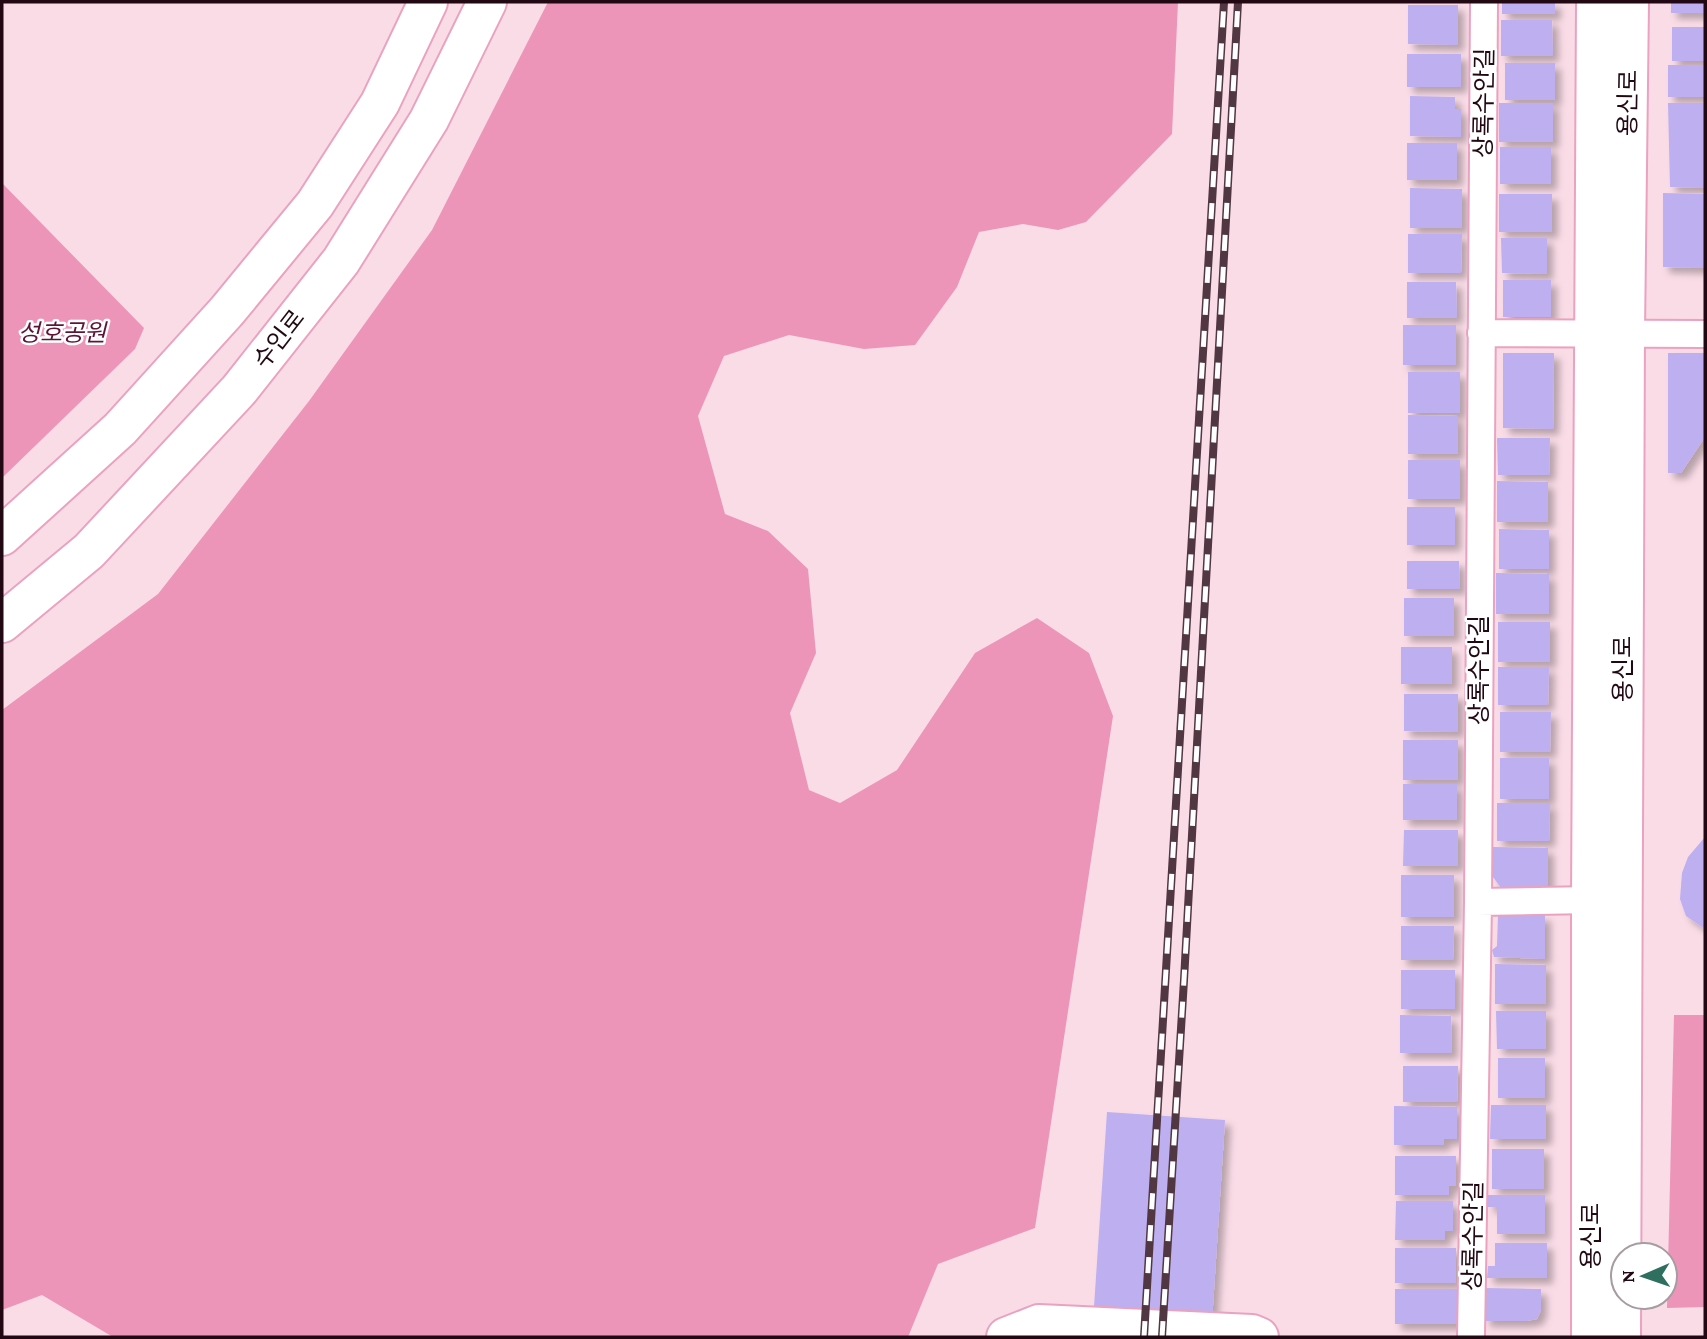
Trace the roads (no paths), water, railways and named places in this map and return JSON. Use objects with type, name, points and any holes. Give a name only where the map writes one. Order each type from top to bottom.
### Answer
[{"type":"main road","points":[[2,535],[120,429],[227,311],[315,204],[380,103],[428,2]]},
{"type":"main road","name":"수인로","points":[[2,623],[89,551],[239,390],[341,261],[429,120],[487,2]]},
{"type":"main road","name":"용신로","points":[[1596,2],[1609,334],[1621,1337]]},
{"type":"main road","name":"용신로","points":[[1591,1337],[1591,900],[1609,334],[1629,2]]},
{"type":"main road","points":[[1006,1337],[1039,1324],[1252,1334],[1259,1337]]},
{"type":"street","name":"상록수안길","points":[[1471,1337],[1478,902],[1485,2]]},
{"type":"street","points":[[1481,333],[1705,334]]},
{"type":"street","points":[[1478,902],[1591,900]]},
{"type":"railway","points":[[1144,1337],[1224,2]]},
{"type":"railway","points":[[1162,1337],[1238,2]]},
{"type":"park label","name":"성호공원","points":[[62,333]]}]
